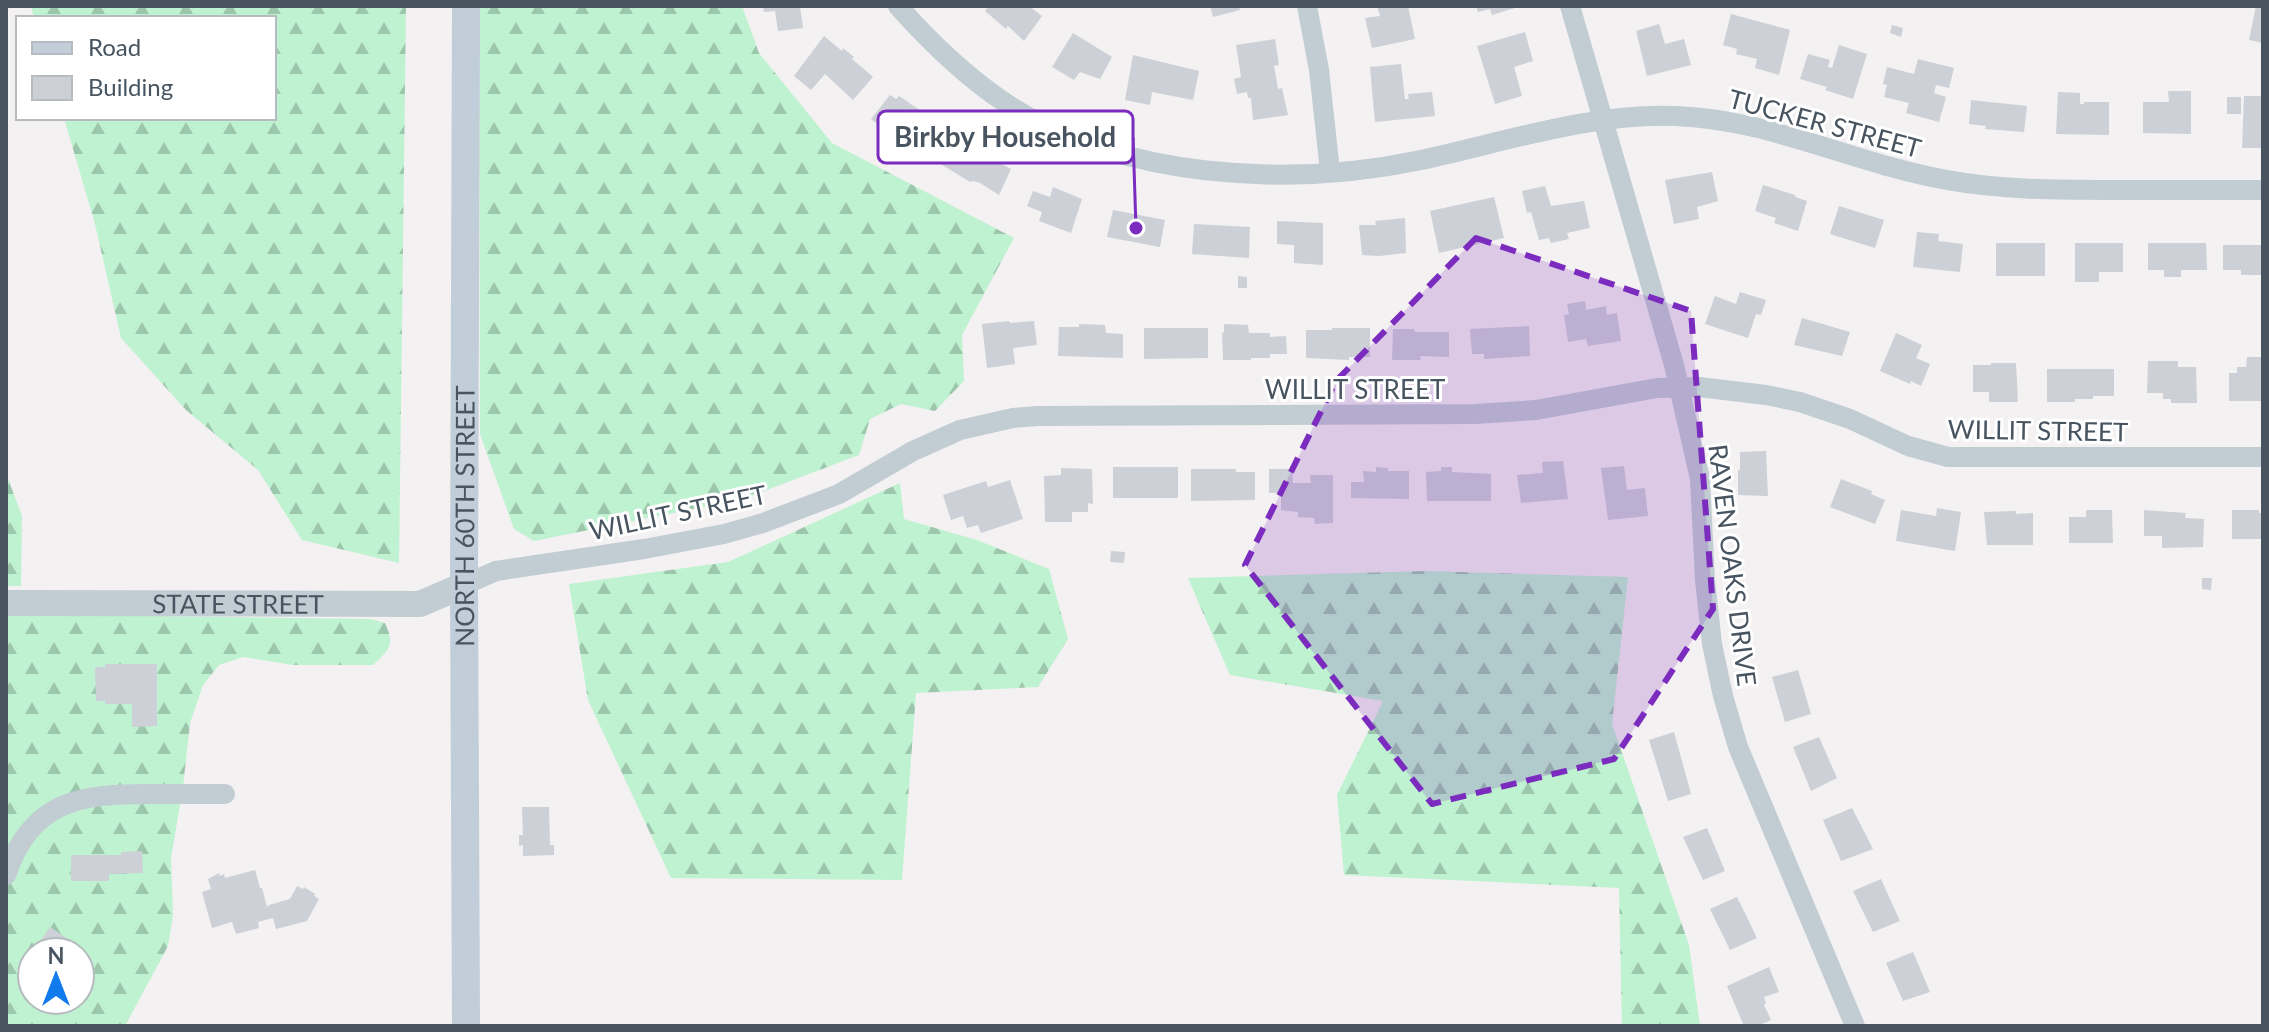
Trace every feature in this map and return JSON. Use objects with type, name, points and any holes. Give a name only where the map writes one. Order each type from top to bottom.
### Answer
[{"type":"main road","name":"NORTH 60TH STREET","points":[[466,6],[466,1026]]},
{"type":"street","name":"TUCKER STREET","points":[[898,6],[959,68],[1004,102],[1050,127],[1106,150],[1168,166],[1242,173],[1308,174],[1418,161],[1576,124],[1634,116],[1677,116],[1733,122],[1775,131],[1910,172],[1987,187],[2263,190]]},
{"type":"street","points":[[1307,6],[1319,70],[1330,171]]},
{"type":"street","name":"RAVEN OAKS DRIVE","points":[[1570,6],[1674,365],[1700,479],[1705,580],[1712,644],[1723,696],[1738,747],[1855,1026]]},
{"type":"street","name":"WILLIT STREET","points":[[464,585],[496,571],[644,549],[724,534],[763,523],[839,494],[913,451],[960,430],[1013,418],[1052,415],[1475,414],[1536,410],[1678,387],[1766,395],[1800,402],[1850,419],[1908,446],[1948,457],[2263,457]]},
{"type":"street","name":"STATE STREET","points":[[6,603],[420,604],[464,585]]},
{"type":"street","points":[[6,875],[13,855],[28,832],[54,810],[74,800],[112,794],[225,794]]},
{"type":"highlighted area","points":[[1476,238],[1691,311],[1713,609],[1614,759],[1432,804],[1245,565],[1336,381]]},
{"type":"green space","points":[[31,6],[406,6],[399,563],[302,540],[258,470],[186,410],[121,338],[95,224],[65,120],[276,120],[276,16],[34,16]]},
{"type":"green space","points":[[479,6],[742,6],[759,53],[832,143],[1014,238],[962,335],[964,381],[935,411],[901,404],[870,419],[859,455],[743,499],[534,541],[514,529],[480,434]]},
{"type":"green space","points":[[6,473],[22,516],[21,586],[6,586]]},
{"type":"green space","points":[[900,483],[904,519],[977,540],[1049,569],[1068,639],[1038,687],[916,693],[902,880],[671,878],[588,700],[569,584],[728,562]]},
{"type":"green space","points":[[1426,571],[1628,577],[1612,724],[1689,945],[1700,1026],[1622,1026],[1619,888],[1344,875],[1337,795],[1383,701],[1230,675],[1188,578]]},
{"type":"green space","points":[[6,614],[372,619],[385,623],[390,637],[389,646],[373,665],[293,665],[243,657],[219,665],[203,685],[190,723],[171,858],[173,915],[168,946],[125,1026],[6,1026]]},
{"type":"building","points":[[763,6],[800,6],[803,28],[778,31],[775,11],[764,12]]},
{"type":"building","points":[[989,6],[1029,6],[1042,16],[1024,41],[985,11]]},
{"type":"building","points":[[1210,6],[1239,6],[1240,10],[1213,17]]},
{"type":"building","points":[[1377,6],[1408,6],[1415,39],[1372,48],[1365,18],[1380,16]]},
{"type":"building","points":[[1476,6],[1518,7],[1492,15],[1490,9],[1478,12]]},
{"type":"building","points":[[2256,6],[2263,6],[2263,43],[2249,40]]},
{"type":"building","points":[[1731,14],[1790,30],[1779,75],[1755,68],[1757,59],[1736,54],[1737,49],[1723,45]]},
{"type":"building","points":[[1659,24],[1665,44],[1684,39],[1691,65],[1647,76],[1636,31]]},
{"type":"building","points":[[1892,25],[1903,28],[1901,37],[1890,33]]},
{"type":"building","points":[[1525,32],[1533,61],[1514,67],[1522,96],[1495,104],[1477,46]]},
{"type":"building","points":[[1073,33],[1112,57],[1100,79],[1080,72],[1074,80],[1052,67]]},
{"type":"building","points":[[824,36],[854,57],[852,59],[873,77],[853,100],[825,74],[811,90],[794,76]]},
{"type":"building","points":[[1275,39],[1279,65],[1274,66],[1278,89],[1282,88],[1288,115],[1253,120],[1251,98],[1248,98],[1247,92],[1237,94],[1234,79],[1241,77],[1236,45]]},
{"type":"building","points":[[1839,45],[1867,54],[1853,99],[1800,79],[1808,54],[1830,60],[1828,67],[1832,68]]},
{"type":"building","points":[[1133,55],[1199,71],[1193,100],[1152,92],[1150,105],[1125,100]]},
{"type":"building","points":[[1918,59],[1954,68],[1949,88],[1936,85],[1934,93],[1946,97],[1939,122],[1906,113],[1909,103],[1884,97],[1887,67],[1914,74]]},
{"type":"building","points":[[1401,64],[1405,99],[1409,99],[1408,94],[1432,92],[1435,116],[1375,122],[1370,67]]},
{"type":"building","points":[[2168,91],[2191,91],[2191,134],[2143,133],[2143,102],[2169,102]]},
{"type":"building","points":[[2058,92],[2080,93],[2080,104],[2109,102],[2109,135],[2056,134]]},
{"type":"building","points":[[890,95],[896,99],[899,96],[937,122],[913,154],[871,119]]},
{"type":"building","points":[[2244,96],[2263,96],[2263,148],[2242,148]]},
{"type":"building","points":[[2227,97],[2241,97],[2241,114],[2227,114]]},
{"type":"building","points":[[1971,100],[2027,106],[2024,132],[1985,129],[1986,126],[1969,124]]},
{"type":"building","points":[[955,137],[988,156],[986,159],[991,162],[992,159],[1011,169],[999,195],[939,163]]},
{"type":"building","points":[[1712,172],[1718,201],[1697,207],[1699,219],[1674,224],[1665,180]]},
{"type":"building","points":[[1763,185],[1807,201],[1798,231],[1774,223],[1776,218],[1755,211]]},
{"type":"building","points":[[1545,186],[1551,206],[1584,201],[1590,228],[1567,233],[1569,239],[1551,243],[1549,238],[1539,240],[1531,212],[1527,213],[1522,191]]},
{"type":"building","points":[[1053,187],[1082,199],[1071,233],[1039,221],[1042,212],[1027,206],[1033,191],[1050,197]]},
{"type":"building","points":[[1494,197],[1504,238],[1439,253],[1430,211]]},
{"type":"building","points":[[1839,206],[1884,220],[1875,248],[1830,234]]},
{"type":"building","points":[[1113,210],[1165,220],[1160,247],[1107,237]]},
{"type":"building","points":[[1405,218],[1406,253],[1362,255],[1359,225],[1376,225],[1375,221]]},
{"type":"building","points":[[1277,221],[1323,223],[1323,265],[1294,263],[1294,245],[1277,244]]},
{"type":"building","points":[[1194,224],[1250,227],[1249,258],[1192,254]]},
{"type":"building","points":[[1917,232],[1939,234],[1938,241],[1963,244],[1960,272],[1913,267]]},
{"type":"building","points":[[1996,243],[2045,243],[2045,276],[1996,276]]},
{"type":"building","points":[[2075,243],[2123,243],[2123,272],[2099,272],[2099,282],[2075,282]]},
{"type":"building","points":[[2148,243],[2206,243],[2207,270],[2181,270],[2181,277],[2164,277],[2164,270],[2148,270]]},
{"type":"building","points":[[2223,245],[2263,245],[2263,275],[2241,275],[2241,270],[2223,270]]},
{"type":"building","points":[[1238,276],[1247,277],[1247,288],[1238,288]]},
{"type":"building","points":[[1740,292],[1766,300],[1761,315],[1756,314],[1748,338],[1705,324],[1715,296],[1736,304]]},
{"type":"building","points":[[1585,301],[1586,310],[1606,306],[1607,315],[1617,313],[1621,341],[1588,346],[1586,339],[1568,342],[1564,315],[1569,314],[1567,304]]},
{"type":"building","points":[[1802,318],[1850,332],[1842,356],[1794,345]]},
{"type":"building","points":[[1034,321],[1037,345],[1013,348],[1015,364],[987,368],[982,324]]},
{"type":"building","points":[[1079,324],[1105,325],[1106,333],[1123,334],[1123,358],[1058,356],[1059,327],[1079,327]]},
{"type":"building","points":[[1224,324],[1248,325],[1249,333],[1286,336],[1287,354],[1270,354],[1270,358],[1251,360],[1223,360]]},
{"type":"building","points":[[1529,326],[1530,356],[1484,359],[1484,354],[1472,354],[1470,329]]},
{"type":"building","points":[[1144,328],[1208,328],[1208,358],[1144,359]]},
{"type":"building","points":[[1370,328],[1370,357],[1349,357],[1349,360],[1306,358],[1306,330]]},
{"type":"building","points":[[1393,329],[1449,332],[1449,357],[1420,356],[1421,360],[1392,360]]},
{"type":"building","points":[[1896,333],[1922,345],[1916,358],[1930,364],[1921,386],[1880,371]]},
{"type":"building","points":[[2247,357],[2262,357],[2263,401],[2229,401],[2229,373],[2237,373],[2237,367],[2246,367]]},
{"type":"building","points":[[2148,361],[2178,361],[2178,367],[2196,367],[2197,403],[2171,403],[2171,399],[2163,399],[2163,393],[2147,393]]},
{"type":"building","points":[[2016,363],[2018,402],[1989,402],[1989,392],[1973,392],[1973,365]]},
{"type":"building","points":[[2047,369],[2114,369],[2114,396],[2093,396],[2093,399],[2075,399],[2075,402],[2047,402]]},
{"type":"building","points":[[1766,451],[1768,496],[1738,495],[1740,452]]},
{"type":"building","points":[[1563,461],[1568,499],[1521,503],[1517,475],[1543,473],[1542,462]]},
{"type":"building","points":[[1624,466],[1627,490],[1645,488],[1648,516],[1608,520],[1601,468]]},
{"type":"building","points":[[1113,467],[1178,467],[1178,498],[1113,498]]},
{"type":"building","points":[[1376,467],[1388,468],[1388,471],[1409,471],[1409,499],[1351,498],[1351,482],[1364,482],[1363,471],[1376,472]]},
{"type":"building","points":[[1441,467],[1452,467],[1452,472],[1491,474],[1491,501],[1427,501],[1426,472],[1441,471]]},
{"type":"building","points":[[1061,468],[1092,469],[1093,504],[1088,503],[1088,512],[1072,512],[1072,522],[1045,522],[1044,476],[1061,475]]},
{"type":"building","points":[[1191,469],[1255,472],[1255,500],[1191,501]]},
{"type":"building","points":[[1269,469],[1292,469],[1293,483],[1311,483],[1310,475],[1333,475],[1333,523],[1315,524],[1314,518],[1298,517],[1298,512],[1281,510],[1281,493],[1269,493]]},
{"type":"building","points":[[1841,479],[1872,491],[1871,494],[1885,500],[1875,524],[1830,507]]},
{"type":"building","points":[[1010,480],[1023,519],[981,533],[978,525],[967,528],[963,516],[951,520],[943,495],[986,481],[988,487]]},
{"type":"building","points":[[1937,508],[1961,512],[1955,551],[1896,541],[1901,510],[1936,516]]},
{"type":"building","points":[[2086,510],[2112,510],[2113,543],[2069,543],[2069,517],[2086,517]]},
{"type":"building","points":[[2144,510],[2186,513],[2185,518],[2204,519],[2203,547],[2162,548],[2162,536],[2144,536]]},
{"type":"building","points":[[2232,510],[2259,510],[2263,513],[2263,539],[2232,539]]},
{"type":"building","points":[[2016,511],[2016,514],[2033,513],[2033,545],[1987,545],[1984,512]]},
{"type":"building","points":[[1111,551],[1125,552],[1124,563],[1110,562]]},
{"type":"building","points":[[2202,578],[2212,578],[2211,590],[2202,589]]},
{"type":"building","points":[[105,664],[157,664],[157,726],[132,727],[132,704],[96,701],[95,667],[105,667]]},
{"type":"building","points":[[1798,670],[1811,714],[1785,722],[1772,677]]},
{"type":"building","points":[[1674,732],[1691,794],[1668,801],[1649,740]]},
{"type":"building","points":[[1819,737],[1837,778],[1811,791],[1793,747]]},
{"type":"building","points":[[522,807],[549,807],[550,845],[554,845],[554,855],[523,856],[523,845],[519,846],[519,835],[523,835]]},
{"type":"building","points":[[1852,808],[1873,849],[1841,861],[1823,820]]},
{"type":"building","points":[[1707,828],[1725,871],[1703,880],[1683,837]]},
{"type":"building","points":[[142,851],[143,873],[109,874],[109,881],[71,881],[71,855],[121,855],[121,852]]},
{"type":"building","points":[[255,870],[267,907],[290,899],[297,886],[315,894],[319,899],[307,921],[276,929],[273,918],[258,922],[259,928],[236,934],[232,922],[212,928],[202,892],[211,889],[208,879],[219,873],[220,876],[224,874],[225,878]]},
{"type":"building","points":[[1881,879],[1900,921],[1873,932],[1853,891]]},
{"type":"building","points":[[1737,897],[1757,938],[1730,950],[1710,909]]},
{"type":"building","points":[[50,927],[64,936],[44,936]]},
{"type":"building","points":[[1913,952],[1930,992],[1903,1001],[1886,963]]},
{"type":"building","points":[[1769,967],[1779,992],[1764,997],[1771,1020],[1757,1026],[1744,1026],[1727,986]]},
{"type":"place","name":"Birkby Household","points":[[1136,228]]}]
